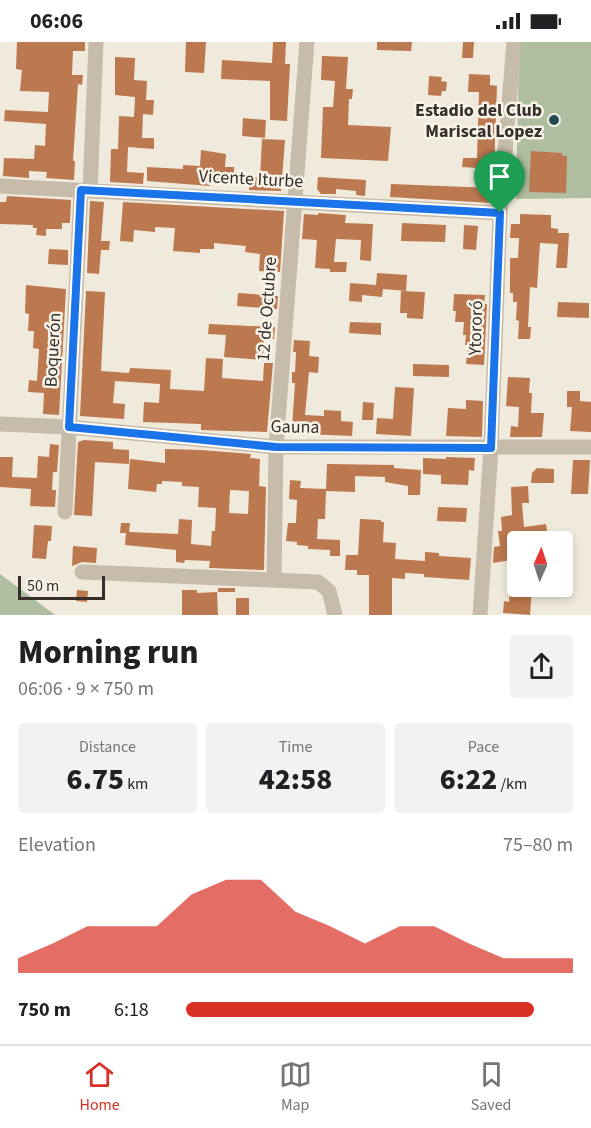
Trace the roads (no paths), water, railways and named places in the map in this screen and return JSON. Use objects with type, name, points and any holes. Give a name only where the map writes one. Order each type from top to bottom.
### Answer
[{"type":"street","name":"Boquerón","points":[[65,512],[96,42]]},
{"type":"street","name":"12 de Octubre","points":[[274,579],[276,447],[307,42]]},
{"type":"street","name":"Ytororó","points":[[480,615],[491,448],[500,213],[514,42]]},
{"type":"street","name":"Vicente Iturbe","points":[[0,186],[500,213]]},
{"type":"street","name":"Gauna","points":[[0,424],[69,427],[276,447],[591,447]]},
{"type":"street","points":[[82,572],[318,582],[329,591],[335,615]]},
{"type":"place","name":"Estadio del Club Mariscal Lopez","points":[[554,120]]}]
